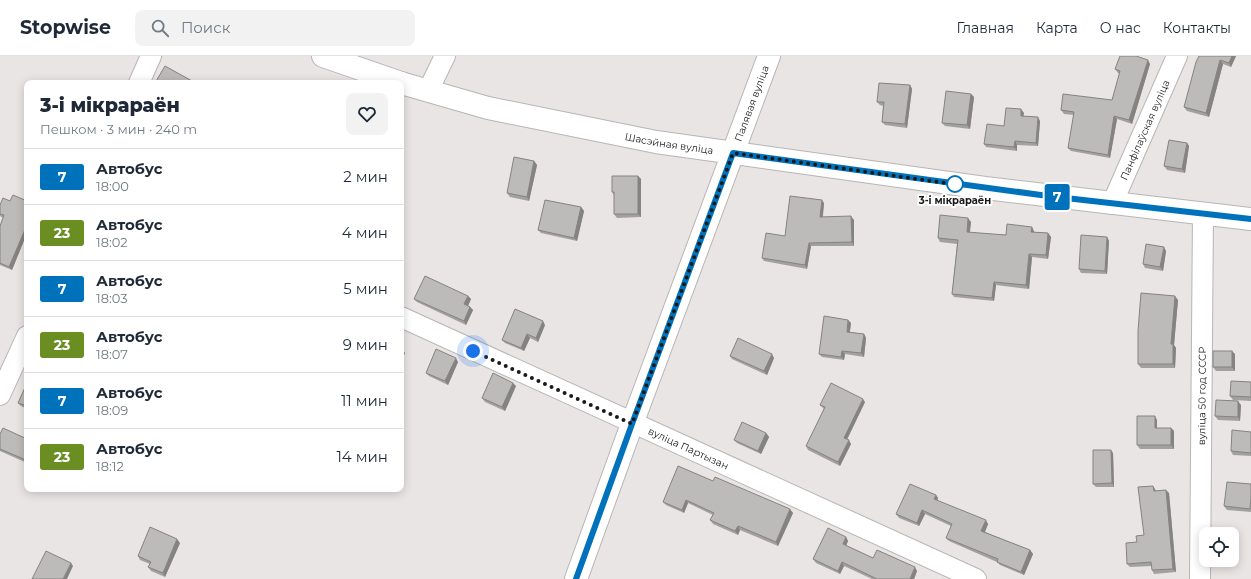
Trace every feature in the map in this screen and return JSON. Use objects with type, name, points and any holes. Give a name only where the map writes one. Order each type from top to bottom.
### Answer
[{"type":"main road","name":"Шасэйная вуліца","points":[[323,56],[392,80]]},
{"type":"main road","name":"Палявая вуліца","points":[[576,579],[769,56]]},
{"type":"main road","name":"Шасэйная вуліца","points":[[404,84],[488,108],[556,123],[656,142],[1112,204],[1251,219]]},
{"type":"street","points":[[140,80],[151,56]]},
{"type":"street","points":[[428,91],[445,56]]},
{"type":"street","name":"Панфілаўская вуліца","points":[[1112,204],[1177,56]]},
{"type":"street","name":"вуліца 50 год СССР","points":[[1200,579],[1203,214]]},
{"type":"street","name":"вуліца Партызан","points":[[404,318],[632,424],[976,579]]},
{"type":"street","points":[[0,395],[24,343]]},
{"type":"building","points":[[1120,56],[1136,56],[1148,60],[1129,120],[1114,116],[1108,155],[1068,148],[1074,112],[1061,110],[1063,94],[1112,100],[1120,71],[1115,69]]},
{"type":"building","points":[[1199,56],[1232,56],[1229,63],[1220,60],[1206,113],[1184,107]]},
{"type":"building","points":[[165,66],[190,80],[157,80]]},
{"type":"building","points":[[879,83],[910,85],[905,124],[882,122],[884,102],[877,102]]},
{"type":"building","points":[[946,91],[971,94],[967,125],[942,123]]},
{"type":"building","points":[[1006,108],[1021,109],[1021,116],[1038,117],[1036,143],[1015,141],[1014,147],[984,144],[987,124],[1004,126]]},
{"type":"building","points":[[1169,140],[1187,143],[1182,169],[1164,166]]},
{"type":"building","points":[[514,157],[534,161],[527,197],[507,193]]},
{"type":"building","points":[[612,176],[638,176],[638,214],[614,214]]},
{"type":"building","points":[[13,195],[24,200],[24,232],[9,267],[0,263],[0,226],[4,215],[0,214],[0,205],[3,198],[10,201]]},
{"type":"building","points":[[790,196],[822,200],[820,217],[851,216],[852,242],[809,243],[805,265],[762,258],[766,233],[785,236]]},
{"type":"building","points":[[545,200],[581,207],[574,238],[538,230]]},
{"type":"building","points":[[940,215],[968,218],[967,232],[1006,235],[1007,224],[1032,227],[1031,232],[1048,233],[1046,255],[1029,254],[1026,285],[994,282],[992,298],[952,294],[958,240],[938,238]]},
{"type":"building","points":[[1081,235],[1107,237],[1105,271],[1079,269]]},
{"type":"building","points":[[1146,244],[1164,247],[1160,267],[1143,264]]},
{"type":"building","points":[[425,276],[468,296],[464,304],[470,307],[464,321],[414,299]]},
{"type":"building","points":[[1141,293],[1175,296],[1171,344],[1173,344],[1173,364],[1138,364],[1138,331]]},
{"type":"building","points":[[515,309],[543,321],[536,338],[527,334],[521,348],[502,340]]},
{"type":"building","points":[[824,316],[848,320],[847,332],[864,334],[861,353],[842,351],[841,357],[819,354]]},
{"type":"building","points":[[738,338],[772,354],[764,371],[730,356]]},
{"type":"building","points":[[436,349],[456,358],[445,381],[426,373]]},
{"type":"building","points":[[1213,351],[1232,351],[1232,367],[1213,367]]},
{"type":"building","points":[[493,373],[513,383],[502,407],[482,398]]},
{"type":"building","points":[[1231,381],[1251,382],[1251,397],[1230,396]]},
{"type":"building","points":[[831,383],[863,399],[844,438],[849,440],[838,462],[806,446],[825,407],[820,405]]},
{"type":"building","points":[[24,390],[24,405],[18,403]]},
{"type":"building","points":[[1216,400],[1238,401],[1238,417],[1215,416]]},
{"type":"building","points":[[1137,416],[1155,416],[1155,428],[1171,428],[1171,445],[1137,445]]},
{"type":"building","points":[[742,422],[766,433],[758,451],[734,440]]},
{"type":"building","points":[[3,428],[24,438],[24,459],[0,449],[0,434]]},
{"type":"building","points":[[1232,430],[1251,432],[1251,453],[1231,451]]},
{"type":"building","points":[[1093,450],[1111,450],[1112,483],[1093,484]]},
{"type":"building","points":[[678,466],[713,481],[715,477],[790,509],[776,542],[738,526],[735,531],[710,520],[714,513],[686,500],[682,510],[663,502]]},
{"type":"building","points":[[1227,482],[1251,484],[1250,509],[1224,506]]},
{"type":"building","points":[[910,484],[936,495],[934,499],[986,520],[981,531],[1030,550],[1021,572],[997,562],[998,559],[946,538],[952,524],[922,510],[917,523],[896,514]]},
{"type":"building","points":[[1153,486],[1154,491],[1166,490],[1173,569],[1152,570],[1151,562],[1127,564],[1126,543],[1137,542],[1136,536],[1144,535],[1138,487]]},
{"type":"building","points":[[150,527],[177,539],[163,573],[148,567],[151,562],[138,556]]},
{"type":"building","points":[[828,528],[846,537],[843,544],[873,558],[877,550],[915,567],[910,579],[877,579],[842,562],[838,571],[813,559]]},
{"type":"building","points":[[46,551],[71,563],[63,579],[32,579]]},
{"type":"bus line","name":"7","points":[[576,579],[662,342],[733,153],[972,187],[1251,219]]},
{"type":"place","name":"3-і мікрараён","points":[[955,184]]},
{"type":"route","points":[[473,351],[632,424],[733,153],[960,185],[955,184]]}]
